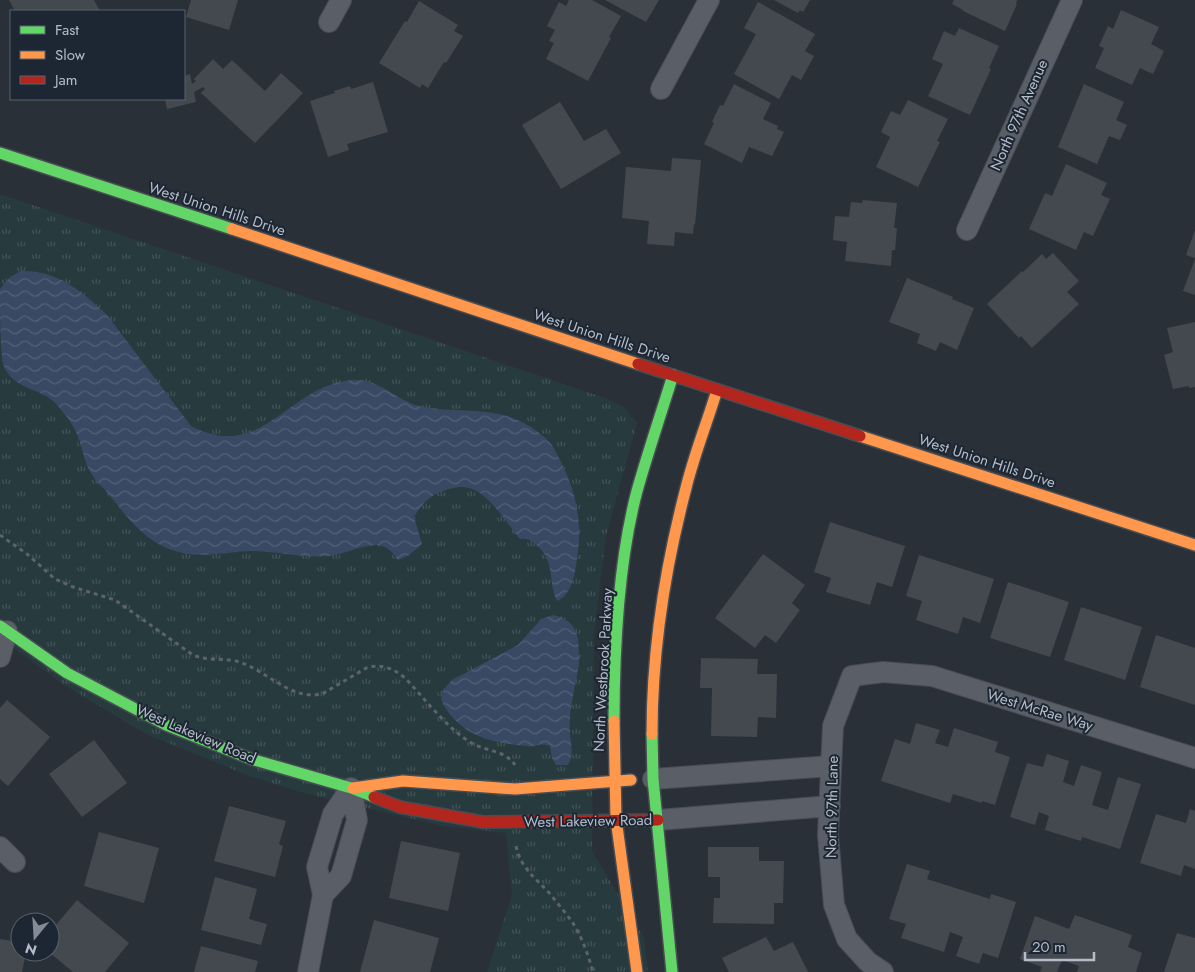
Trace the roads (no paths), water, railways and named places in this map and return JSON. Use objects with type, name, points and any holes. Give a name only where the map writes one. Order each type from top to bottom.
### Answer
[{"type":"street","points":[[329,22],[341,0]]},
{"type":"street","points":[[661,89],[709,0]]},
{"type":"street","name":"North 97th Avenue","points":[[967,230],[1072,0]]},
{"type":"street","name":"West Union Hills Drive","points":[[0,153],[717,390],[1195,544]]},
{"type":"street","name":"North Westbrook Parkway","points":[[637,972],[616,819],[614,693],[617,621],[636,492],[673,375]]},
{"type":"street","points":[[672,972],[653,779],[652,693],[662,602],[673,543],[686,487],[717,390]]},
{"type":"street","points":[[0,657],[2,630]]},
{"type":"street","name":"West Lakeview Road","points":[[2,630],[67,673],[166,725],[251,759],[352,788],[400,807],[483,822],[515,822],[616,819],[658,820],[830,806]]},
{"type":"street","name":"West McRae Way","points":[[883,672],[932,676],[1195,758]]},
{"type":"street","name":"North 97th Lane","points":[[875,967],[847,939],[834,905],[828,835],[834,726],[852,676],[883,672]]},
{"type":"street","name":"West Lakeview Road","points":[[352,788],[403,780],[515,790],[614,780],[653,779],[832,766]]},
{"type":"street","points":[[308,972],[323,895],[341,876],[358,820],[352,788]]},
{"type":"street","points":[[0,847],[16,862]]},
{"type":"water","points":[[21,271],[46,274],[57,278],[88,298],[107,315],[191,426],[216,435],[238,435],[258,429],[312,393],[332,384],[355,380],[373,383],[415,405],[497,414],[513,418],[531,427],[547,439],[554,448],[570,482],[576,504],[579,539],[571,586],[563,597],[557,601],[549,564],[541,550],[531,541],[520,539],[494,506],[479,492],[461,487],[438,493],[421,507],[414,517],[422,544],[408,556],[398,560],[387,548],[377,545],[365,546],[329,556],[301,556],[254,551],[210,555],[192,554],[183,553],[159,544],[131,522],[94,478],[74,428],[58,406],[44,395],[14,380],[3,364],[0,289],[10,277]]},
{"type":"water","points":[[553,615],[562,618],[573,626],[579,646],[579,663],[570,717],[572,753],[568,765],[556,765],[552,758],[550,746],[543,744],[530,746],[501,743],[467,730],[448,712],[441,700],[443,690],[452,680],[518,645],[541,619]]}]
